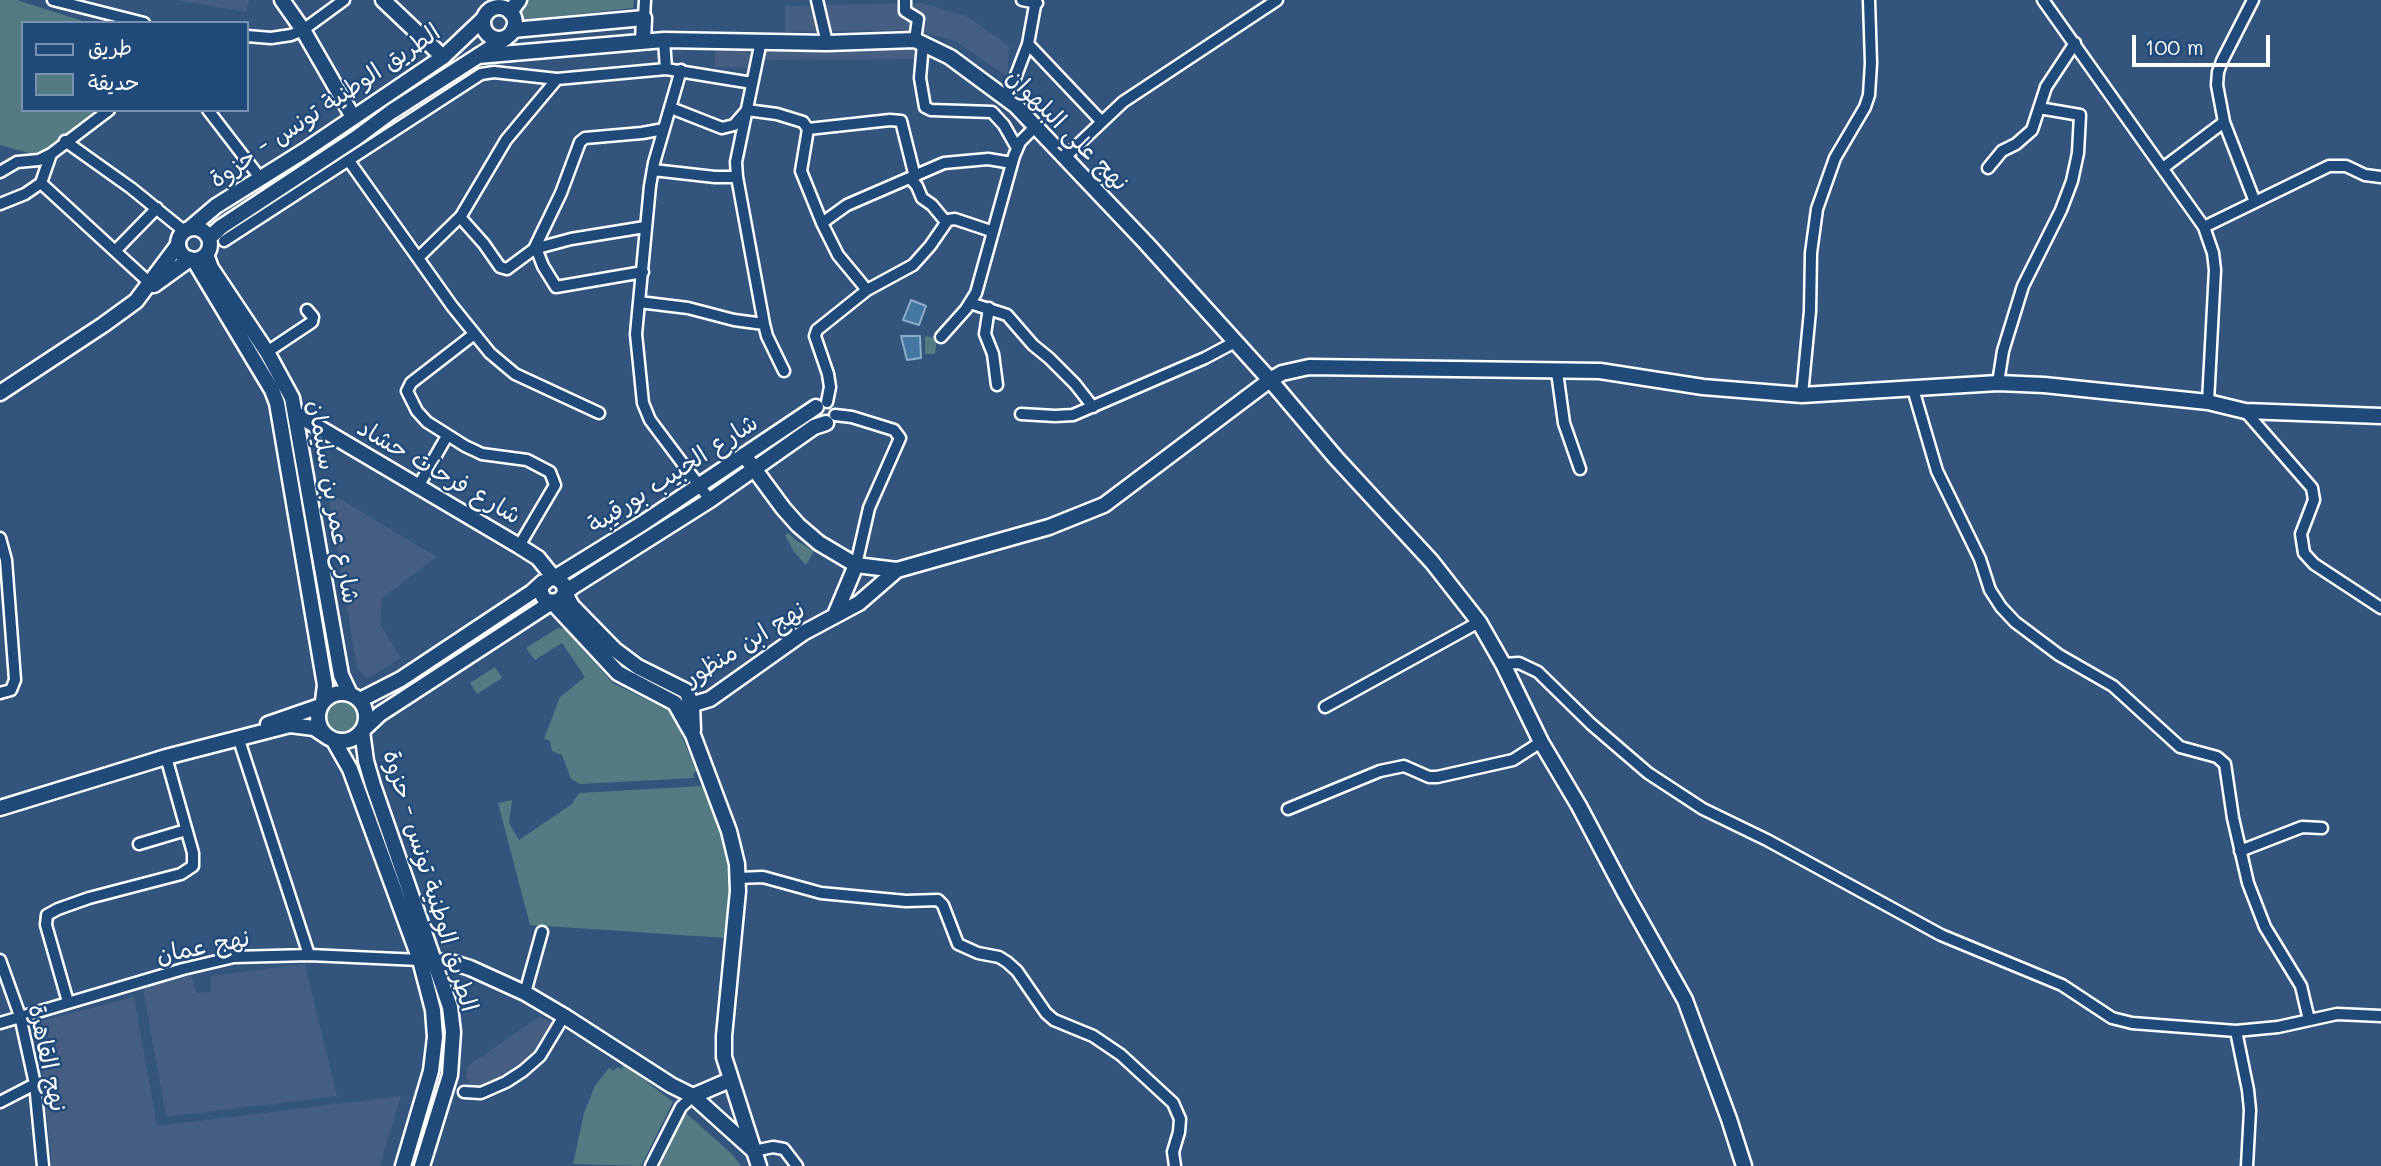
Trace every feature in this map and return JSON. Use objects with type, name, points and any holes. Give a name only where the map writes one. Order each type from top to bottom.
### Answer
[{"type":"street","points":[[52,0],[135,21]]},
{"type":"street","points":[[282,0],[303,30],[353,117]]},
{"type":"street","points":[[248,36],[282,38],[303,30],[344,0]]},
{"type":"street","points":[[383,0],[443,57]]},
{"type":"street","points":[[643,41],[646,0]]},
{"type":"street","points":[[817,0],[827,43]]},
{"type":"street","points":[[905,0],[905,11],[918,19],[920,78],[925,107],[931,110],[992,113],[1000,119],[1017,148]]},
{"type":"street","points":[[1005,96],[1028,44],[1036,2],[1022,0]]},
{"type":"street","points":[[1065,158],[1101,121],[1147,86],[1277,0]]},
{"type":"street","points":[[1802,395],[1811,311],[1811,253],[1817,209],[1831,167],[1869,96],[1869,0]]},
{"type":"street","points":[[2043,0],[2204,227],[2213,253],[2214,270],[2208,402]]},
{"type":"street","points":[[2251,1],[2218,72],[2217,85],[2224,122],[2255,202]]},
{"type":"street","points":[[510,34],[515,6],[492,9],[483,28],[488,36],[497,40],[510,34],[643,18]]},
{"type":"street","name":"الطريق الوطنية تونس - حزوة","points":[[149,287],[184,235],[216,206],[261,179],[443,57],[492,9]]},
{"type":"street","name":"الطريق الوطنية تونس - حزوة","points":[[216,239],[221,227],[510,34]]},
{"type":"street","points":[[664,40],[666,69]]},
{"type":"street","name":"نهج علي البلهوان","points":[[478,56],[526,54],[664,40],[919,42],[950,57],[1005,96],[1270,380],[1336,458],[1432,562],[1479,622],[1503,663],[1541,741],[1574,796],[1685,1000],[1744,1166]]},
{"type":"street","points":[[761,41],[736,162],[737,177],[766,336],[784,371]]},
{"type":"street","points":[[1988,168],[2002,151],[2016,144],[2032,130],[2046,88],[2075,43]]},
{"type":"street","points":[[1028,44],[1101,121]]},
{"type":"street","points":[[0,393],[103,325],[149,287],[197,258],[216,239],[349,161],[481,74],[494,72],[557,79],[666,69],[752,83]]},
{"type":"street","points":[[681,70],[653,170],[636,334],[643,403],[650,420],[710,500]]},
{"type":"street","points":[[419,257],[460,217],[506,140],[557,79]]},
{"type":"street","points":[[671,108],[726,128],[734,125],[747,110]]},
{"type":"street","points":[[1998,383],[2003,351],[2023,286],[2061,210],[2072,181],[2078,153],[2080,115],[2039,108]]},
{"type":"street","points":[[747,110],[794,119],[803,122],[808,129],[801,171],[838,255],[867,290]]},
{"type":"street","points":[[0,172],[17,162],[39,160],[51,154],[106,112]]},
{"type":"street","points":[[210,112],[261,179]]},
{"type":"street","points":[[808,129],[901,121],[912,178],[922,198],[932,205],[946,222]]},
{"type":"street","points":[[2163,168],[2224,122]]},
{"type":"street","points":[[941,337],[971,303],[976,293],[991,231],[1017,148],[1035,127]]},
{"type":"street","points":[[460,217],[503,269],[529,255],[535,248],[561,193],[580,142],[585,138],[664,129]]},
{"type":"street","points":[[65,141],[158,208],[184,235]]},
{"type":"street","points":[[0,204],[25,194],[41,183],[51,154]]},
{"type":"street","points":[[822,223],[847,205],[944,163],[988,159],[1012,163]]},
{"type":"street","points":[[349,161],[364,186],[419,257],[473,335],[515,374],[599,413]]},
{"type":"street","points":[[2204,227],[2329,166],[2346,166],[2365,175],[2381,177]]},
{"type":"street","points":[[653,170],[737,177]]},
{"type":"street","points":[[41,183],[116,250],[149,287]]},
{"type":"street","points":[[116,250],[158,208]]},
{"type":"street","points":[[856,565],[869,508],[900,438],[894,430],[852,417],[820,422],[815,417],[830,387],[815,335],[817,330],[867,290],[913,265],[946,222],[956,219],[991,231]]},
{"type":"street","points":[[535,248],[645,227]]},
{"type":"street","points":[[184,235],[200,229],[216,239]]},
{"type":"street","points":[[184,235],[181,253],[197,258]]},
{"type":"street","points":[[535,248],[556,287],[643,272]]},
{"type":"street","name":"شارع عمر بن سليمان","points":[[197,258],[211,268],[285,383],[296,414],[341,675],[355,697]]},
{"type":"street","name":"شارع عمر بن سليمان","points":[[197,258],[277,403],[325,685],[322,703]]},
{"type":"street","points":[[639,302],[688,307],[734,320],[764,324]]},
{"type":"street","points":[[971,303],[1007,315],[1094,407]]},
{"type":"street","points":[[989,308],[985,334],[993,354],[997,385]]},
{"type":"street","points":[[267,352],[312,322],[313,317],[307,310]]},
{"type":"street","points":[[473,335],[407,387],[410,400],[417,411],[447,436],[482,454],[527,460],[548,470],[552,475],[555,485],[519,546]]},
{"type":"street","points":[[1021,414],[1065,416],[1094,407],[1235,342]]},
{"type":"street","points":[[744,455],[798,526],[819,542],[856,565],[897,570],[1049,527],[1104,505],[1270,380],[1290,371],[1321,366],[1600,371],[1703,387],[1802,395],[1998,383],[2044,385],[2208,402],[2245,411],[2381,416]]},
{"type":"street","points":[[1557,372],[1564,423],[1580,469]]},
{"type":"street","points":[[1913,389],[1937,471],[1980,559],[1990,590],[2001,607],[2015,622],[2059,655],[2113,685],[2180,747],[2217,757],[2223,762],[2240,850],[2255,904],[2264,927],[2301,986],[2309,1020]]},
{"type":"street","points":[[822,404],[833,405],[831,419]]},
{"type":"street","name":"شارع الحبيب بورقيبة","points":[[355,697],[401,679],[822,404]]},
{"type":"street","points":[[2245,411],[2312,488],[2314,500],[2301,534],[2304,553],[2314,564],[2381,608]]},
{"type":"street","name":"شارع فرحات حشاد","points":[[296,414],[538,558],[549,580]]},
{"type":"street","name":"شارع الحبيب بورقيبة","points":[[565,593],[710,500],[814,427],[831,419]]},
{"type":"street","points":[[419,485],[447,436]]},
{"type":"street","points":[[0,538],[6,560],[4,590],[15,680],[11,690],[0,693]]},
{"type":"street","name":"نهج ابن منظور","points":[[835,615],[856,565]]},
{"type":"street","name":"نهج ابن منظور","points":[[685,707],[710,699],[767,657],[859,603],[897,570]]},
{"type":"street","points":[[685,707],[618,673],[552,602],[542,597],[540,589],[549,580],[562,581],[572,606],[621,654],[638,667],[686,691],[685,707],[732,839],[738,878],[724,1057],[759,1166]]},
{"type":"street","points":[[0,808],[166,757],[238,737],[297,725],[314,728],[332,740],[352,740],[380,714],[552,602],[560,600],[565,593]]},
{"type":"street","points":[[498,615],[509,632]]},
{"type":"street","points":[[1325,707],[1479,622]]},
{"type":"street","points":[[456,643],[466,659]]},
{"type":"street","points":[[1503,663],[1519,663],[1538,672],[1591,724],[1648,773],[1703,809],[1767,840],[1941,935],[2062,985],[2112,1018],[2132,1023],[2236,1031],[2278,1027],[2337,1014],[2381,1016]]},
{"type":"street","points":[[238,737],[322,703],[336,693],[355,697],[366,714],[363,730]]},
{"type":"street","points":[[322,703],[318,724],[332,740]]},
{"type":"street","name":"الطريق الوطنية تونس - حزوة","points":[[363,730],[366,761],[373,785],[436,960],[450,1007],[452,1053],[447,1085],[422,1166]]},
{"type":"street","points":[[238,737],[309,956]]},
{"type":"street","name":"الطريق الوطنية تونس - حزوة","points":[[332,740],[350,769],[420,960],[433,1010],[434,1056],[403,1166]]},
{"type":"street","points":[[1288,808],[1380,771],[1404,766],[1429,777],[1437,777],[1513,760],[1541,741]]},
{"type":"street","points":[[68,1002],[47,925],[47,915],[89,898],[188,871],[193,866],[194,859],[166,757]]},
{"type":"street","points":[[0,802],[32,797]]},
{"type":"street","points":[[2240,850],[2302,827],[2322,828]]},
{"type":"street","points":[[139,844],[186,830]]},
{"type":"street","points":[[738,878],[763,877],[821,893],[906,901],[938,901],[943,905],[958,944],[1007,962],[1017,971],[1054,1020],[1093,1036],[1121,1055],[1173,1103],[1180,1119],[1173,1152],[1175,1166]]},
{"type":"street","points":[[526,993],[542,932]]},
{"type":"street","name":"نهج عمان","points":[[0,1023],[220,960],[250,956],[309,956],[420,960]]},
{"type":"street","name":"نهج القاهرة","points":[[0,960],[20,1016],[35,1084],[43,1166]]},
{"type":"street","points":[[420,960],[454,962],[526,993],[671,1085],[693,1096],[754,1151]]},
{"type":"street","points":[[464,1092],[481,1093],[506,1082],[523,1070],[540,1056],[564,1016]]},
{"type":"street","points":[[2236,1031],[2250,1110],[2247,1166]]},
{"type":"street","points":[[651,1166],[681,1107],[693,1096],[730,1080]]},
{"type":"street","points":[[0,1102],[35,1084]]},
{"type":"street","points":[[754,1151],[773,1147],[784,1149],[797,1166]]},
{"type":"shaded area","points":[[175,0],[249,0],[246,12]]},
{"type":"shaded area","points":[[922,3],[968,17],[1009,46],[1007,77],[956,41],[924,33],[904,30],[785,32],[785,6]]},
{"type":"shaded area","points":[[881,41],[924,48],[917,59],[761,60],[763,43]]},
{"type":"shaded area","points":[[757,42],[751,68],[714,67],[716,45]]},
{"type":"shaded area","points":[[911,300],[926,306],[919,325],[903,320]]},
{"type":"shaded area","points":[[901,336],[920,336],[921,358],[907,360]]},
{"type":"shaded area","points":[[328,492],[437,557],[382,598],[380,624],[401,658],[367,679],[357,668]]},
{"type":"shaded area","points":[[305,964],[337,1096],[166,1117],[143,988],[191,975],[197,993],[211,992],[211,976]]},
{"type":"shaded area","points":[[134,997],[157,1126],[401,1096],[380,1166],[52,1166],[37,1022]]},
{"type":"shaded area","points":[[540,1016],[553,1023],[554,1030],[539,1054],[478,1090],[473,1089],[466,1077],[468,1066]]},
{"type":"green space","points":[[0,0],[17,0],[83,21],[21,21],[21,112],[100,112],[40,156],[0,145]]},
{"type":"green space","points":[[524,0],[634,0],[633,8],[522,20],[518,6]]},
{"type":"green space","points":[[925,336],[937,338],[935,354],[925,354]]},
{"type":"green space","points":[[788,533],[814,551],[806,565],[794,552],[785,535]]},
{"type":"green space","points":[[558,628],[565,629],[613,683],[673,715],[697,772],[693,773],[694,778],[580,784],[571,779],[562,755],[552,751],[550,741],[544,739],[560,697],[585,677],[562,643],[535,660],[526,648]]},
{"type":"green space","points":[[495,667],[502,678],[477,694],[470,683]]},
{"type":"green space","points":[[342,700],[354,705],[359,717],[354,729],[342,734],[330,729],[325,717],[330,705]]},
{"type":"green space","points":[[703,786],[725,841],[731,870],[726,938],[530,925],[498,803],[512,800],[509,823],[519,840],[572,804],[579,793]]},
{"type":"green space","points":[[624,1064],[673,1102],[641,1166],[573,1164],[584,1113],[595,1086],[609,1068],[614,1071],[617,1067],[621,1069]]},
{"type":"green space","points":[[686,1113],[732,1154],[741,1166],[659,1166]]}]
